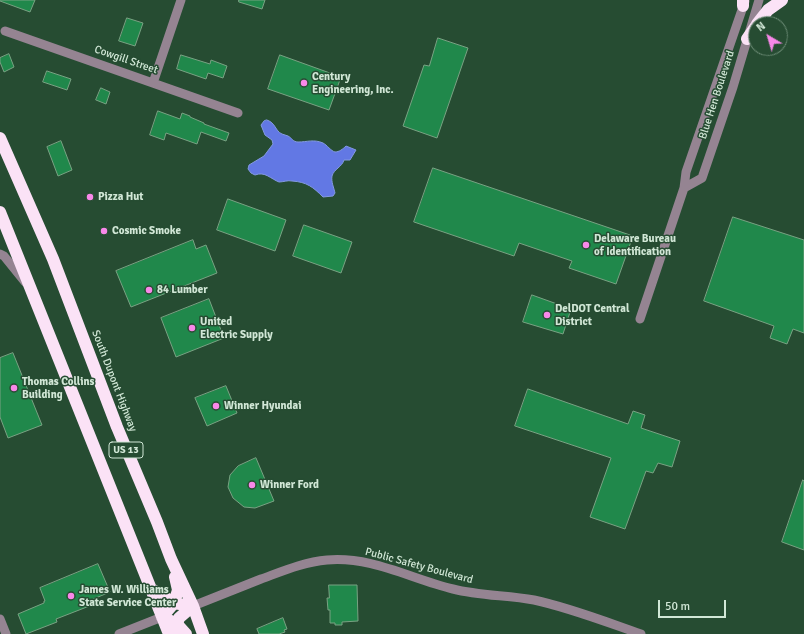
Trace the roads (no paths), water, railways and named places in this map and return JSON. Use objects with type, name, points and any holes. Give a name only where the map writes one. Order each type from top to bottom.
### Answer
[{"type":"highway","points":[[764,16],[768,10],[782,0]]},
{"type":"highway","name":"South Dupont Highway","points":[[0,138],[53,259],[117,427],[171,559],[193,606],[203,634]]},
{"type":"highway","name":"US 13","points":[[0,212],[162,617]]},
{"type":"highway","points":[[171,559],[178,590],[174,604],[162,617],[173,631],[186,634]]},
{"type":"highway","points":[[150,588],[174,604],[193,606]]},
{"type":"highway","points":[[173,631],[179,618],[193,606]]},
{"type":"street","points":[[153,83],[181,0]]},
{"type":"street","name":"Blue Hen Boulevard","points":[[684,188],[702,178],[759,0]]},
{"type":"street","name":"Blue Hen Boulevard","points":[[640,319],[684,188],[686,172],[744,2]]},
{"type":"street","name":"Cowgill Street","points":[[5,30],[238,113]]},
{"type":"street","points":[[0,254],[7,259],[31,289]]},
{"type":"street","name":"Public Safety Boulevard","points":[[193,606],[298,565],[328,560],[348,560],[381,566],[453,589],[482,594],[518,597],[555,606],[641,634]]},
{"type":"street","points":[[119,634],[162,617]]},
{"type":"street","points":[[0,619],[6,634]]},
{"type":"water","points":[[267,120],[272,123],[280,133],[288,136],[296,142],[320,142],[335,152],[346,146],[356,150],[350,160],[344,160],[332,176],[335,193],[333,196],[323,197],[306,184],[290,181],[279,182],[262,174],[255,175],[251,173],[248,169],[249,165],[264,156],[273,144],[272,140],[265,135],[261,125]]},
{"type":"place","name":"Century Engineering, Inc.","points":[[304,83]]},
{"type":"place","name":"Pizza Hut","points":[[90,197]]},
{"type":"place","name":"Cosmic Smoke","points":[[104,231]]},
{"type":"place","name":"Delaware Bureau of Identification","points":[[586,245]]},
{"type":"place","name":"84 Lumber","points":[[149,290]]},
{"type":"place","name":"DelDOT Central District","points":[[547,315]]},
{"type":"place","name":"United Electric Supply","points":[[192,328]]},
{"type":"place","name":"Thomas Collins Building","points":[[14,388]]},
{"type":"place","name":"Winner Hyundai","points":[[216,406]]},
{"type":"place","name":"Winner Ford","points":[[252,485]]},
{"type":"place","name":"James W. Williams State Service Center","points":[[71,596]]}]
